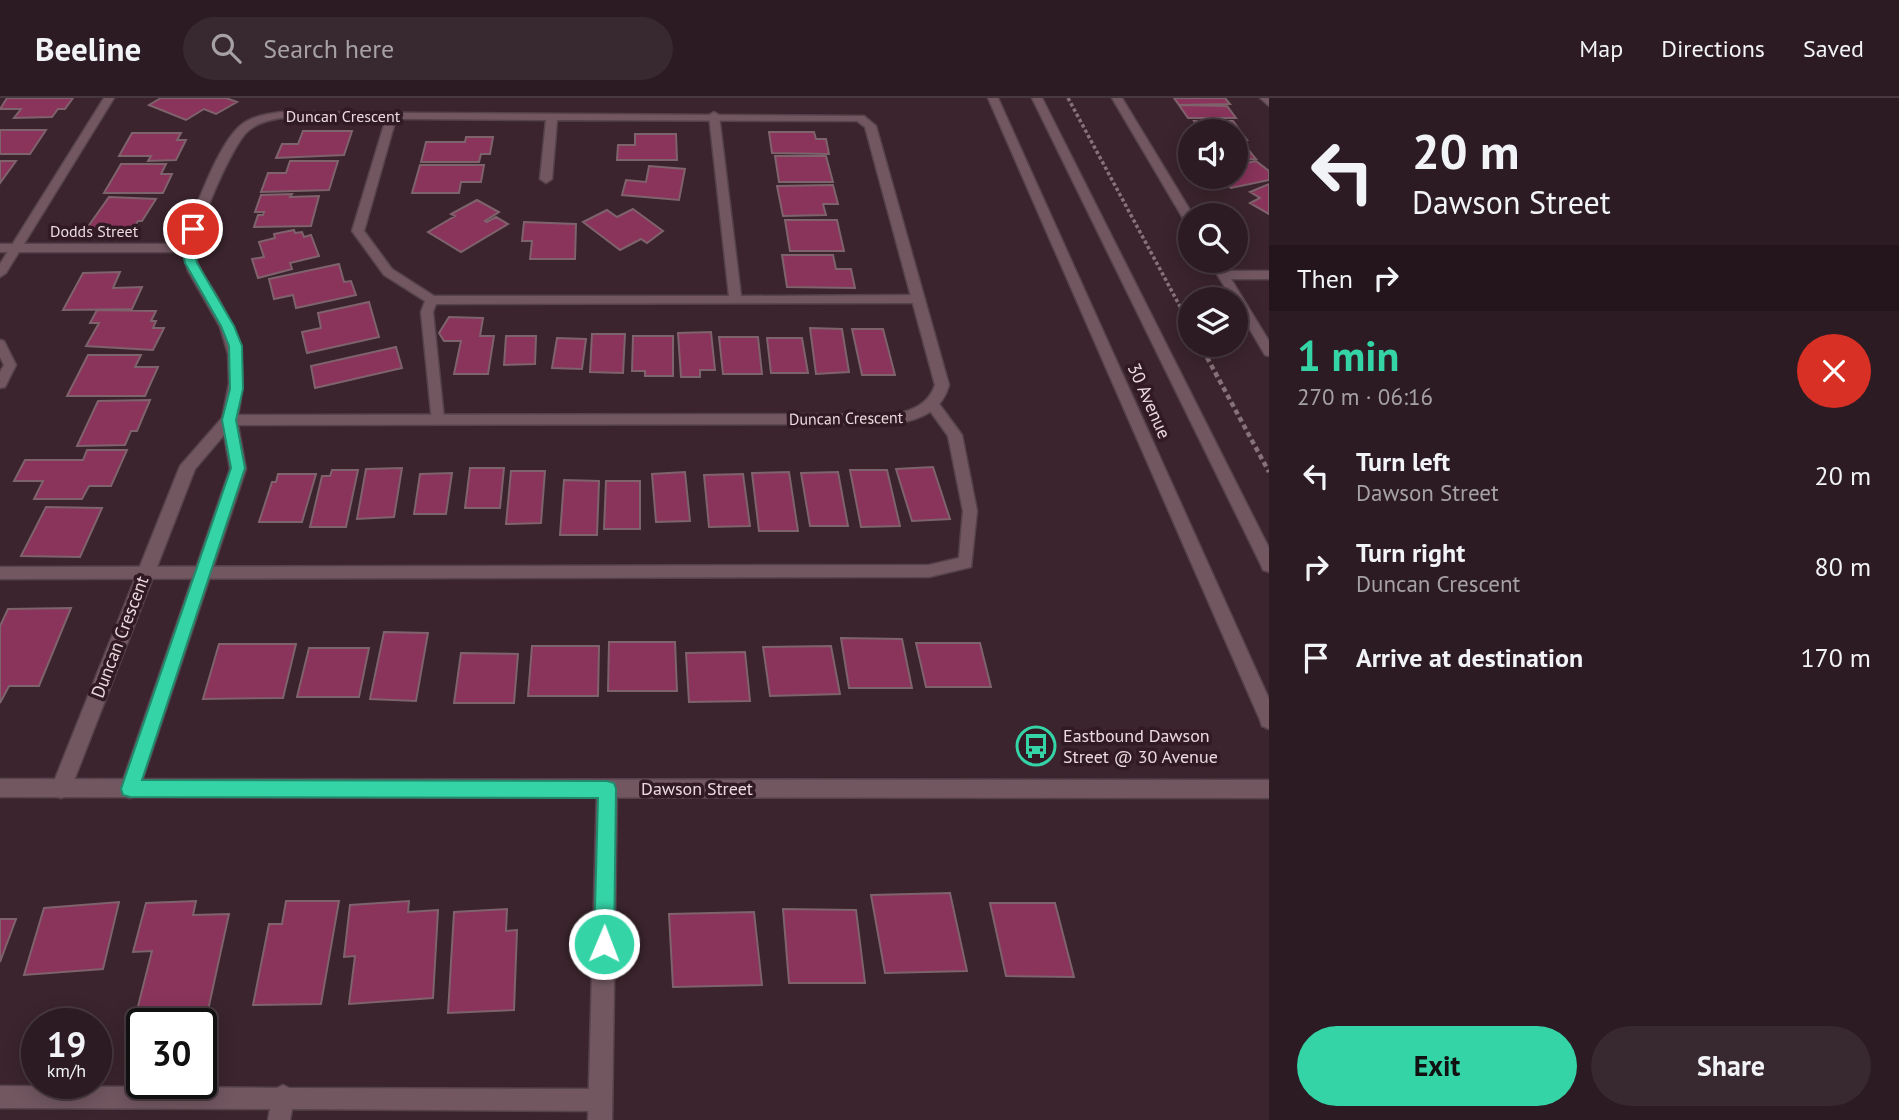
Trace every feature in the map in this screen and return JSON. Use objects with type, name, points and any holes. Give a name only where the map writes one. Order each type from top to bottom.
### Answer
[{"type":"street","name":"30 Avenue","points":[[993,98],[1269,720]]},
{"type":"street","name":"30 Avenue","points":[[1037,98],[1269,565]]},
{"type":"street","points":[[1265,98],[1269,103]]},
{"type":"street","name":"Duncan Crescent","points":[[61,789],[188,466],[229,420],[896,419],[910,417],[932,404],[941,393],[942,385],[870,126],[866,121],[846,116],[281,115],[249,125],[234,141],[193,229],[188,248]]},
{"type":"street","points":[[546,179],[552,115]]},
{"type":"street","name":"Dodds Street","points":[[0,248],[188,248]]},
{"type":"street","points":[[130,789],[238,468],[229,420],[236,389],[236,346],[228,326],[191,263],[188,248]]},
{"type":"street","name":"Dawson Street","points":[[0,789],[1269,789]]},
{"type":"street","points":[[600,1110],[607,789]]},
{"type":"lane","points":[[0,273],[109,98]]},
{"type":"lane","points":[[1117,98],[1180,203]]},
{"type":"lane","points":[[392,115],[358,231],[388,272],[431,300],[919,299]]},
{"type":"lane","points":[[715,116],[735,298]]},
{"type":"lane","points":[[1223,275],[1269,275]]},
{"type":"lane","points":[[1223,275],[1269,352]]},
{"type":"lane","points":[[431,300],[427,312],[437,419]]},
{"type":"lane","points":[[0,344],[10,365],[0,384]]},
{"type":"lane","points":[[0,573],[915,571],[966,563],[970,511],[955,435],[932,404]]},
{"type":"lane","points":[[279,1120],[284,1096]]},
{"type":"lane","points":[[0,1097],[284,1096],[600,1110]]},
{"type":"path","points":[[1068,98],[1178,303]]},
{"type":"path","points":[[1207,357],[1269,472]]},
{"type":"building","points":[[7,98],[73,98],[65,109],[58,109],[52,117],[14,118],[21,109],[0,109]]},
{"type":"building","points":[[161,98],[226,98],[237,102],[216,114],[204,109],[186,120],[149,105]]},
{"type":"building","points":[[1174,98],[1225,98],[1230,104],[1179,105]]},
{"type":"building","points":[[1179,105],[1227,106],[1236,118],[1188,118]]},
{"type":"building","points":[[0,130],[46,130],[30,154],[0,154]]},
{"type":"building","points":[[303,131],[352,131],[344,155],[276,158],[282,144],[298,144]]},
{"type":"building","points":[[769,132],[814,132],[816,139],[826,139],[829,154],[772,153]]},
{"type":"building","points":[[132,133],[181,133],[177,140],[186,140],[176,160],[148,161],[151,156],[119,156]]},
{"type":"building","points":[[635,134],[676,134],[677,160],[617,160],[618,145],[635,145]]},
{"type":"building","points":[[466,137],[493,137],[490,154],[481,154],[479,162],[421,162],[426,142],[465,142]]},
{"type":"building","points":[[1248,149],[1256,159],[1248,159]]},
{"type":"building","points":[[775,156],[826,156],[833,182],[779,182]]},
{"type":"building","points":[[0,161],[16,161],[0,183]]},
{"type":"building","points":[[290,161],[338,161],[329,190],[261,192],[268,173],[286,173]]},
{"type":"building","points":[[1256,161],[1269,171],[1269,180],[1248,184],[1248,163]]},
{"type":"building","points":[[121,164],[166,164],[161,174],[172,174],[163,193],[104,193]]},
{"type":"building","points":[[420,165],[484,165],[481,182],[461,182],[459,193],[412,193]]},
{"type":"building","points":[[649,166],[685,169],[679,200],[622,195],[626,180],[646,182]]},
{"type":"building","points":[[1269,184],[1269,214],[1250,203],[1260,198],[1250,192]]},
{"type":"building","points":[[833,185],[838,204],[823,204],[826,215],[783,216],[777,186]]},
{"type":"building","points":[[292,194],[290,197],[319,196],[311,226],[254,227],[258,215],[263,215],[264,212],[255,212],[261,195]]},
{"type":"building","points":[[109,197],[156,199],[142,221],[138,221],[132,230],[87,228]]},
{"type":"building","points":[[477,200],[499,212],[485,221],[496,217],[508,224],[461,252],[428,232],[455,216],[451,214]]},
{"type":"building","points":[[633,209],[663,231],[647,243],[641,239],[620,250],[583,222],[607,210],[617,217]]},
{"type":"building","points":[[785,220],[837,220],[844,251],[790,251]]},
{"type":"building","points":[[524,222],[576,224],[575,259],[530,259],[532,241],[522,241]]},
{"type":"building","points":[[294,230],[295,233],[302,232],[304,237],[311,235],[319,256],[290,263],[292,269],[258,278],[252,259],[264,257],[259,242],[275,238],[274,234]]},
{"type":"building","points":[[782,255],[833,255],[836,269],[851,269],[855,288],[787,287]]},
{"type":"building","points":[[339,264],[344,282],[351,281],[356,295],[296,308],[293,295],[274,299],[269,279]]},
{"type":"building","points":[[120,272],[113,288],[142,287],[132,309],[63,310],[83,273]]},
{"type":"building","points":[[369,302],[379,337],[307,353],[302,332],[321,328],[318,313]]},
{"type":"building","points":[[97,310],[156,311],[151,321],[156,321],[153,328],[164,328],[153,350],[86,346],[99,323],[90,323]]},
{"type":"building","points":[[449,317],[483,318],[480,336],[494,336],[488,374],[454,374],[461,341],[444,341],[439,333]]},
{"type":"building","points":[[810,328],[842,329],[849,372],[816,374]]},
{"type":"building","points":[[852,329],[883,329],[895,375],[862,375]]},
{"type":"building","points":[[711,332],[715,370],[700,370],[700,377],[681,377],[678,333]]},
{"type":"building","points":[[592,334],[625,334],[623,373],[590,372]]},
{"type":"building","points":[[506,336],[536,336],[535,364],[504,365]]},
{"type":"building","points":[[633,336],[673,336],[673,376],[645,376],[645,371],[632,371]]},
{"type":"building","points":[[719,337],[758,337],[762,374],[723,374]]},
{"type":"building","points":[[557,338],[586,339],[582,369],[552,368]]},
{"type":"building","points":[[767,338],[802,338],[808,373],[771,373]]},
{"type":"building","points":[[396,347],[402,368],[315,388],[311,366]]},
{"type":"building","points":[[88,355],[141,355],[135,367],[158,367],[145,396],[67,396]]},
{"type":"building","points":[[150,400],[137,431],[131,431],[125,445],[77,446],[98,401]]},
{"type":"building","points":[[87,450],[127,450],[111,486],[89,486],[82,499],[34,499],[43,481],[14,481],[25,460],[83,460]]},
{"type":"building","points":[[933,467],[950,519],[912,521],[896,469]]},
{"type":"building","points":[[402,468],[394,517],[357,519],[366,469]]},
{"type":"building","points":[[470,468],[504,468],[500,508],[465,508]]},
{"type":"building","points":[[332,470],[358,470],[346,527],[310,527],[322,476],[330,476]]},
{"type":"building","points":[[850,470],[887,470],[900,526],[861,527]]},
{"type":"building","points":[[511,471],[545,471],[541,523],[506,524]]},
{"type":"building","points":[[685,472],[690,521],[656,522],[652,474]]},
{"type":"building","points":[[789,472],[798,531],[759,531],[752,473]]},
{"type":"building","points":[[838,472],[848,526],[810,526],[801,473]]},
{"type":"building","points":[[452,473],[446,514],[414,514],[420,474]]},
{"type":"building","points":[[278,474],[316,474],[302,522],[259,522],[272,482],[276,482]]},
{"type":"building","points":[[743,474],[750,526],[709,527],[704,475]]},
{"type":"building","points":[[564,480],[599,481],[597,535],[560,535]]},
{"type":"building","points":[[606,481],[640,481],[640,529],[604,529]]},
{"type":"building","points":[[46,507],[102,508],[80,557],[21,556]]},
{"type":"building","points":[[71,608],[39,686],[9,686],[0,703],[0,626],[8,609]]},
{"type":"building","points":[[384,632],[428,633],[416,701],[370,699]]},
{"type":"building","points":[[841,638],[902,639],[912,688],[849,688]]},
{"type":"building","points":[[609,642],[675,642],[677,691],[608,691]]},
{"type":"building","points":[[916,643],[980,643],[991,687],[926,687]]},
{"type":"building","points":[[219,644],[296,644],[283,698],[203,699]]},
{"type":"building","points":[[532,646],[599,646],[598,696],[528,696]]},
{"type":"building","points":[[831,646],[840,694],[770,696],[763,647]]},
{"type":"building","points":[[309,648],[369,648],[359,697],[297,697]]},
{"type":"building","points":[[745,652],[750,701],[689,702],[686,653]]},
{"type":"building","points":[[461,653],[518,654],[514,703],[454,703]]},
{"type":"building","points":[[950,893],[967,971],[885,973],[871,895]]},
{"type":"building","points":[[196,901],[193,915],[229,914],[208,1008],[138,1008],[152,951],[133,952],[146,903]]},
{"type":"building","points":[[286,901],[339,901],[321,1004],[253,1005],[269,924],[282,924]]},
{"type":"building","points":[[409,901],[408,912],[438,910],[433,998],[349,1004],[355,956],[344,957],[350,905]]},
{"type":"building","points":[[119,902],[103,969],[24,975],[44,908]]},
{"type":"building","points":[[990,903],[1055,903],[1074,977],[1006,976]]},
{"type":"building","points":[[507,909],[506,931],[517,930],[514,1010],[448,1013],[454,912]]},
{"type":"building","points":[[783,909],[856,910],[865,983],[789,983]]},
{"type":"building","points":[[754,912],[762,985],[673,987],[669,914]]},
{"type":"building","points":[[0,919],[16,919],[0,962]]},
{"type":"place","name":"Eastbound Dawson Street @ 30 Avenue","points":[[1036,746]]},
{"type":"route","points":[[193,229],[188,248],[191,263],[228,326],[236,346],[236,389],[229,420],[238,468],[130,789],[607,789],[604,944]]}]
